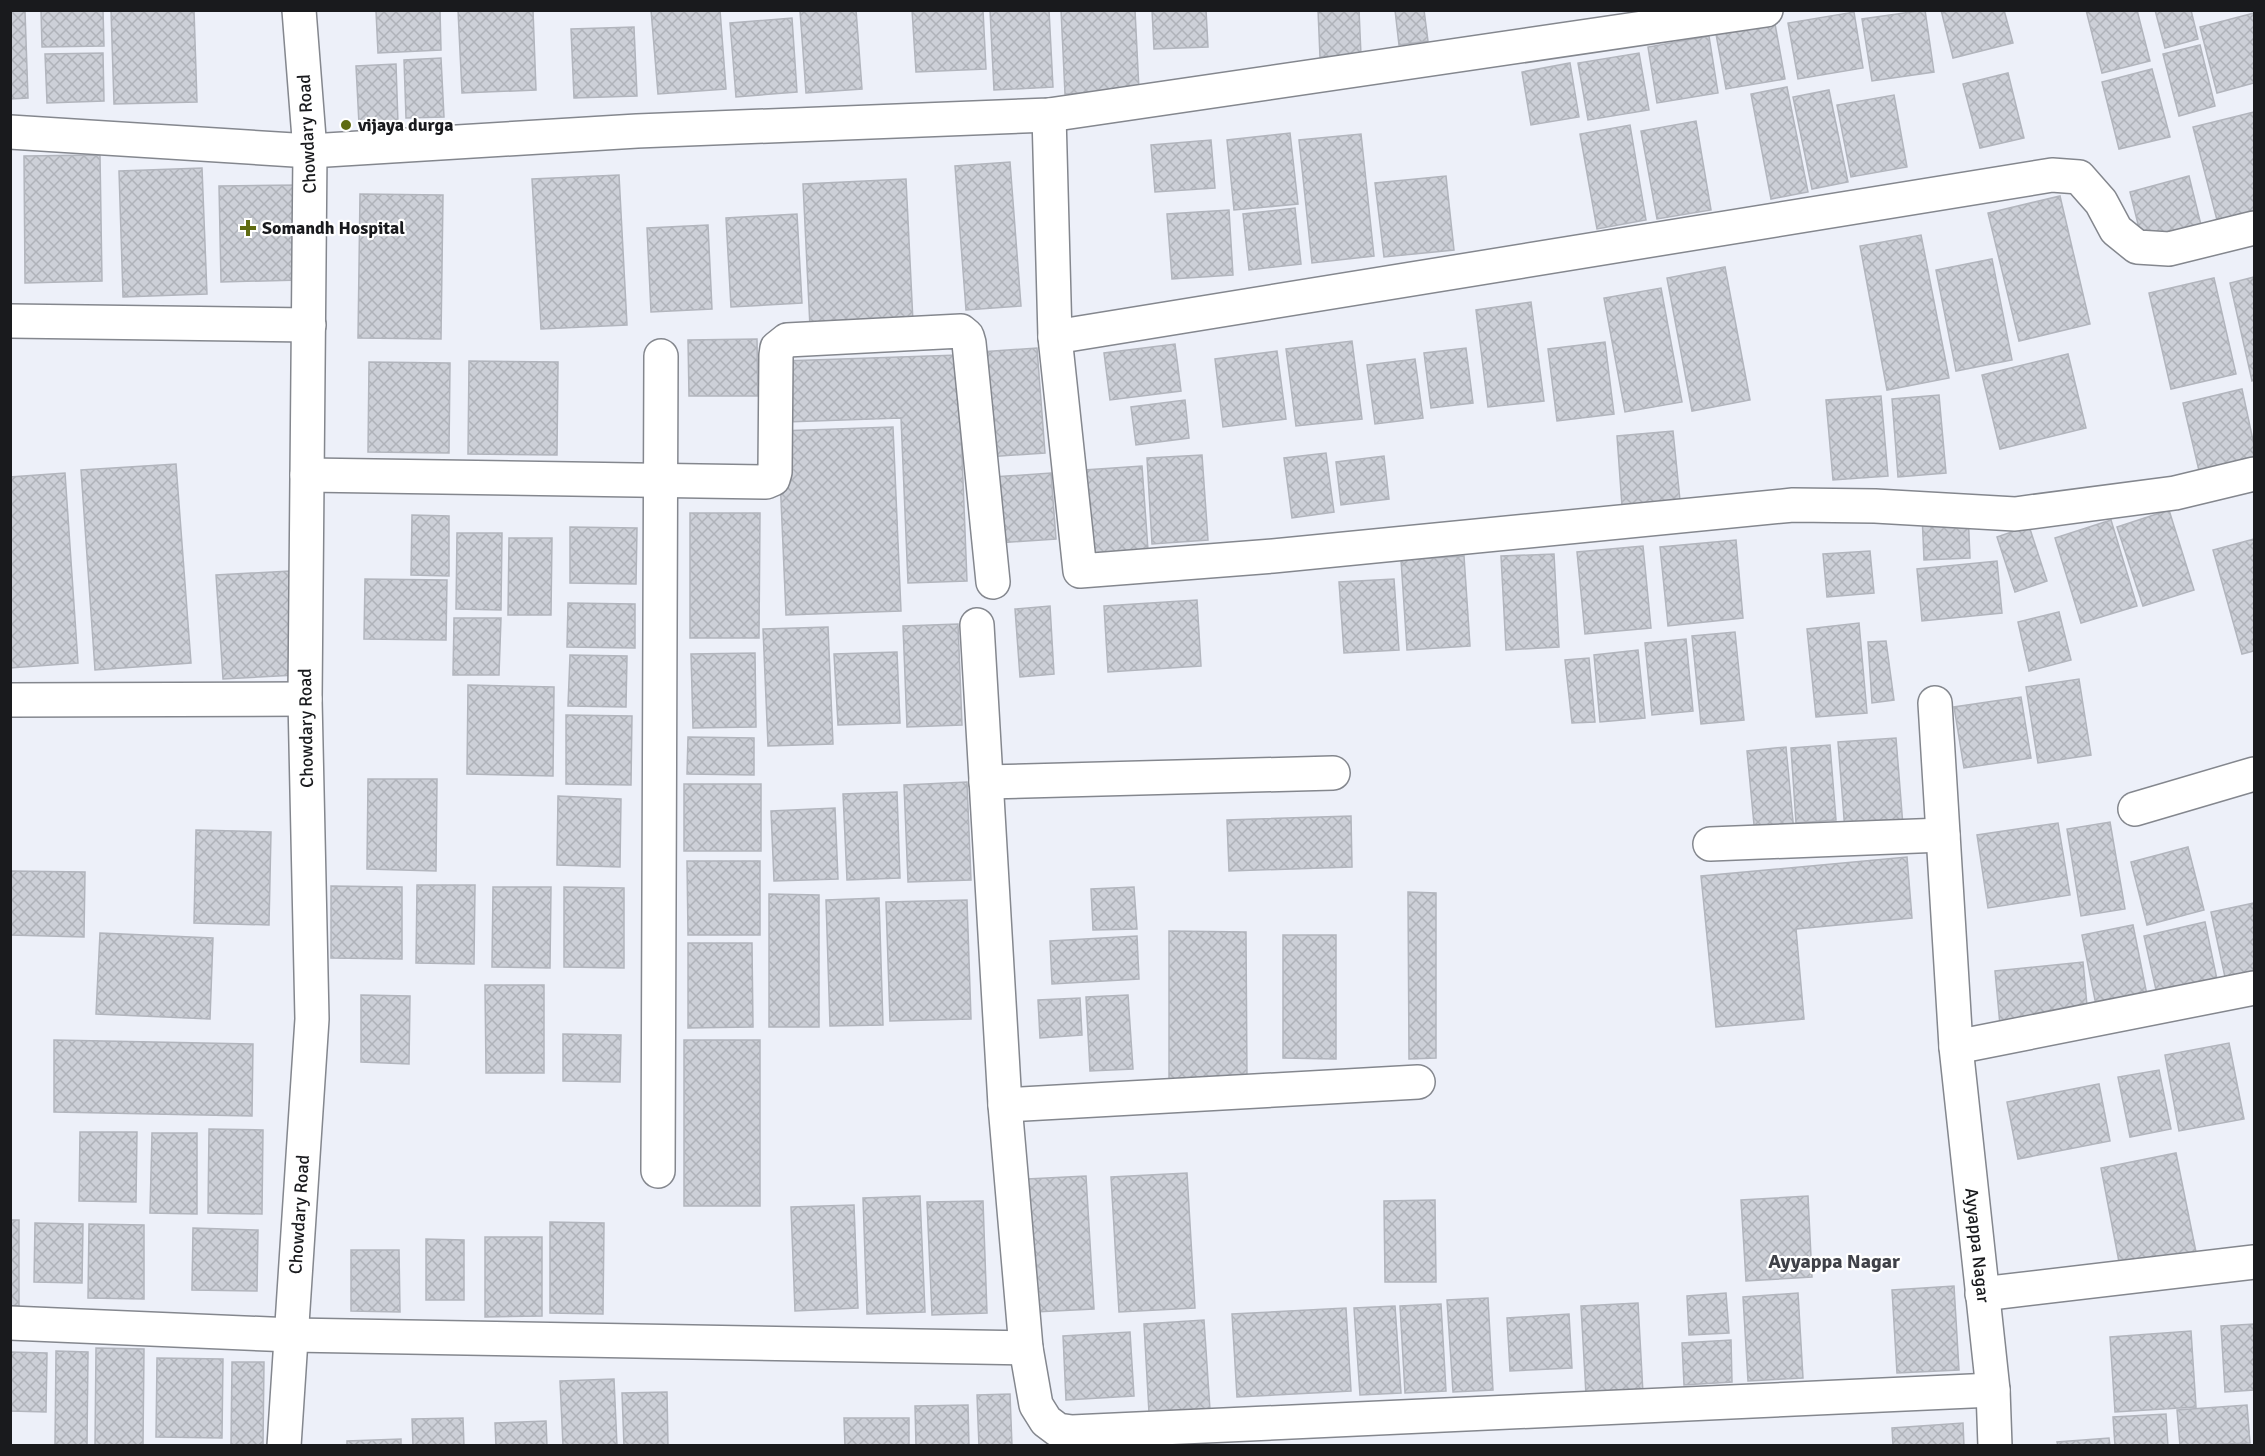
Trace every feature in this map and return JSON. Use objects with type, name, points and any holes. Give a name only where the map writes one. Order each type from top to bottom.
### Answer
[{"type":"street","name":"Chowdary Road","points":[[284,1446],[312,1019],[305,699],[310,151],[299,10]]},
{"type":"street","points":[[10,132],[310,151],[637,131],[1049,116],[1766,10]]},
{"type":"street","points":[[1049,116],[1055,337],[1080,571],[1274,556],[1793,505],[1875,506],[2015,514],[2175,493],[2254,474]]},
{"type":"street","points":[[1055,337],[2052,175],[2079,177],[2101,202],[2116,230],[2137,247],[2169,249],[2254,228]]},
{"type":"street","points":[[10,321],[309,325]]},
{"type":"street","points":[[307,475],[753,482],[773,479],[775,472],[776,355],[777,348],[787,340],[961,331],[967,336],[969,343],[993,582]]},
{"type":"street","points":[[658,1171],[661,356]]},
{"type":"street","points":[[977,625],[1005,1105],[1026,1348],[1036,1405],[1046,1421],[1058,1430],[1072,1432],[1993,1390]]},
{"type":"street","points":[[10,700],[305,699]]},
{"type":"street","name":"Ayyappa Nagar","points":[[1935,703],[1956,1047],[1993,1390],[1995,1446]]},
{"type":"street","points":[[986,782],[1333,773]]},
{"type":"street","points":[[2135,809],[2254,774]]},
{"type":"street","points":[[1710,844],[1942,835]]},
{"type":"street","points":[[1956,1047],[2254,988]]},
{"type":"street","points":[[1005,1105],[1418,1082]]},
{"type":"street","points":[[1982,1294],[2254,1262]]},
{"type":"street","points":[[10,1323],[292,1335],[1026,1348]]},
{"type":"building","points":[[41,10],[103,10],[104,46],[42,47]]},
{"type":"building","points":[[111,10],[194,10],[197,102],[114,104]]},
{"type":"building","points":[[440,10],[441,50],[378,53],[376,11]]},
{"type":"building","points":[[458,10],[533,10],[536,90],[462,93]]},
{"type":"building","points":[[651,10],[720,10],[726,89],[658,94]]},
{"type":"building","points":[[856,10],[862,89],[806,93],[800,11]]},
{"type":"building","points":[[912,10],[983,10],[986,69],[916,72]]},
{"type":"building","points":[[990,10],[1049,10],[1053,87],[994,90]]},
{"type":"building","points":[[1061,10],[1135,10],[1139,90],[1065,94]]},
{"type":"building","points":[[1152,10],[1206,10],[1208,47],[1154,49]]},
{"type":"building","points":[[1318,10],[1359,10],[1361,55],[1320,57]]},
{"type":"building","points":[[1395,10],[1424,10],[1428,41],[1399,45]]},
{"type":"building","points":[[1925,10],[1934,72],[1872,81],[1862,19]]},
{"type":"building","points":[[1941,10],[2004,10],[2013,43],[1953,58]]},
{"type":"building","points":[[2086,10],[2137,10],[2150,61],[2102,73]]},
{"type":"building","points":[[2155,10],[2191,10],[2198,39],[2165,48]]},
{"type":"building","points":[[10,11],[25,11],[28,98],[10,99]]},
{"type":"building","points":[[1854,12],[1863,68],[1798,79],[1788,23]]},
{"type":"building","points":[[2254,13],[2254,83],[2217,93],[2200,27]]},
{"type":"building","points":[[792,18],[797,92],[736,97],[730,23]]},
{"type":"building","points":[[1775,24],[1785,79],[1726,89],[1716,34]]},
{"type":"building","points":[[634,27],[637,96],[574,98],[571,29]]},
{"type":"building","points":[[1709,36],[1718,93],[1657,103],[1648,47]]},
{"type":"building","points":[[2200,45],[2215,106],[2179,116],[2163,54]]},
{"type":"building","points":[[103,53],[104,101],[47,103],[45,54]]},
{"type":"building","points":[[1639,53],[1649,110],[1588,120],[1578,63]]},
{"type":"building","points":[[441,58],[444,117],[406,118],[404,60]]},
{"type":"building","points":[[1570,63],[1579,117],[1531,125],[1522,72]]},
{"type":"building","points":[[396,64],[398,123],[359,124],[356,66]]},
{"type":"building","points":[[2152,69],[2170,137],[2119,149],[2102,82]]},
{"type":"building","points":[[2008,73],[2024,138],[1980,148],[1963,84]]},
{"type":"building","points":[[1787,87],[1808,192],[1771,199],[1751,94]]},
{"type":"building","points":[[1829,90],[1848,182],[1812,189],[1793,97]]},
{"type":"building","points":[[1894,95],[1907,167],[1851,177],[1837,105]]},
{"type":"building","points":[[2254,112],[2254,215],[2218,224],[2193,127]]},
{"type":"building","points":[[1696,121],[1711,210],[1657,219],[1641,131]]},
{"type":"building","points":[[1630,125],[1646,220],[1597,229],[1580,134]]},
{"type":"building","points":[[1290,133],[1298,204],[1234,210],[1227,140]]},
{"type":"building","points":[[1361,134],[1374,256],[1312,263],[1299,140]]},
{"type":"building","points":[[1211,140],[1215,188],[1155,192],[1151,145]]},
{"type":"building","points":[[100,155],[102,281],[25,283],[24,156]]},
{"type":"building","points":[[1010,162],[1021,306],[966,310],[955,166]]},
{"type":"building","points":[[202,168],[207,294],[123,297],[119,171]]},
{"type":"building","points":[[619,175],[627,325],[541,329],[532,179]]},
{"type":"building","points":[[1446,176],[1454,250],[1384,257],[1375,183]]},
{"type":"building","points":[[2189,176],[2201,225],[2142,240],[2130,192]]},
{"type":"building","points":[[906,179],[913,322],[810,327],[803,184]]},
{"type":"building","points":[[298,185],[300,280],[221,282],[219,186]]},
{"type":"building","points":[[360,194],[443,195],[441,339],[358,338]]},
{"type":"building","points":[[2060,196],[2090,324],[2019,341],[1988,213]]},
{"type":"building","points":[[1295,208],[1301,264],[1249,270],[1243,214]]},
{"type":"building","points":[[1229,210],[1233,275],[1172,279],[1167,214]]},
{"type":"building","points":[[797,214],[802,303],[731,307],[726,218]]},
{"type":"building","points":[[708,225],[712,309],[651,312],[647,228]]},
{"type":"building","points":[[1921,235],[1949,378],[1887,390],[1860,246]]},
{"type":"building","points":[[1992,259],[2012,360],[1956,371],[1936,270]]},
{"type":"building","points":[[1725,267],[1750,400],[1692,411],[1667,278]]},
{"type":"building","points":[[2254,277],[2254,380],[2252,381],[2230,283]]},
{"type":"building","points":[[2214,278],[2236,374],[2171,389],[2149,293]]},
{"type":"building","points":[[1661,288],[1682,402],[1625,412],[1604,298]]},
{"type":"building","points":[[1531,302],[1544,401],[1488,407],[1476,310]]},
{"type":"building","points":[[757,339],[758,396],[689,396],[688,340]]},
{"type":"building","points":[[1352,341],[1362,419],[1296,426],[1286,349]]},
{"type":"building","points":[[1605,342],[1614,414],[1557,421],[1548,349]]},
{"type":"building","points":[[1175,344],[1181,391],[1110,400],[1104,353]]},
{"type":"building","points":[[1037,348],[1045,453],[987,457],[980,352]]},
{"type":"building","points":[[1466,348],[1473,403],[1431,408],[1424,353]]},
{"type":"building","points":[[1277,351],[1286,419],[1223,427],[1215,359]]},
{"type":"building","points":[[2068,354],[2086,428],[2000,449],[1982,375]]},
{"type":"building","points":[[958,355],[967,581],[908,583],[901,418],[786,422],[783,361]]},
{"type":"building","points":[[1415,359],[1423,418],[1375,424],[1367,365]]},
{"type":"building","points":[[469,361],[558,362],[557,455],[468,454]]},
{"type":"building","points":[[369,362],[450,363],[449,453],[368,452]]},
{"type":"building","points":[[2242,389],[2254,445],[2254,466],[2201,479],[2183,403]]},
{"type":"building","points":[[1939,395],[1946,473],[1898,477],[1892,399]]},
{"type":"building","points":[[1881,396],[1888,476],[1833,480],[1826,400]]},
{"type":"building","points":[[1185,400],[1189,438],[1136,445],[1131,407]]},
{"type":"building","points":[[893,427],[901,611],[786,615],[778,431]]},
{"type":"building","points":[[1673,431],[1680,500],[1622,506],[1617,436]]},
{"type":"building","points":[[1326,453],[1334,512],[1292,518],[1284,458]]},
{"type":"building","points":[[1202,455],[1208,540],[1152,544],[1147,458]]},
{"type":"building","points":[[1384,456],[1389,499],[1341,505],[1336,462]]},
{"type":"building","points":[[176,464],[191,663],[95,670],[81,470]]},
{"type":"building","points":[[1142,466],[1148,550],[1091,554],[1084,470]]},
{"type":"building","points":[[65,473],[78,663],[10,668],[10,477]]},
{"type":"building","points":[[1051,473],[1056,539],[998,543],[993,477]]},
{"type":"building","points":[[2169,510],[2194,590],[2143,606],[2117,527]]},
{"type":"building","points":[[1968,512],[1970,558],[1924,560],[1922,514]]},
{"type":"building","points":[[690,513],[760,513],[759,638],[690,638]]},
{"type":"building","points":[[412,515],[449,516],[449,576],[411,575]]},
{"type":"building","points":[[2111,520],[2137,606],[2081,623],[2055,538]]},
{"type":"building","points":[[2029,526],[2047,581],[2015,592],[1997,537]]},
{"type":"building","points":[[570,527],[637,528],[636,584],[570,583]]},
{"type":"building","points":[[457,533],[502,533],[501,610],[456,609]]},
{"type":"building","points":[[509,538],[552,538],[551,615],[508,615]]},
{"type":"building","points":[[2254,539],[2254,651],[2242,654],[2213,550]]},
{"type":"building","points":[[1736,540],[1743,618],[1668,626],[1660,547]]},
{"type":"building","points":[[1643,546],[1651,628],[1585,634],[1577,552]]},
{"type":"building","points":[[1870,551],[1874,593],[1827,597],[1823,554]]},
{"type":"building","points":[[1554,554],[1559,647],[1506,650],[1501,556]]},
{"type":"building","points":[[1464,556],[1470,646],[1407,650],[1401,560]]},
{"type":"building","points":[[1997,561],[2002,613],[1922,621],[1917,569]]},
{"type":"building","points":[[290,571],[296,675],[223,679],[216,575]]},
{"type":"building","points":[[365,579],[447,580],[446,640],[364,639]]},
{"type":"building","points":[[1394,579],[1399,650],[1344,653],[1339,582]]},
{"type":"building","points":[[1197,600],[1201,666],[1108,672],[1104,606]]},
{"type":"building","points":[[568,603],[635,604],[635,648],[567,647]]},
{"type":"building","points":[[1050,606],[1054,674],[1020,677],[1015,609]]},
{"type":"building","points":[[2059,612],[2071,660],[2029,671],[2018,622]]},
{"type":"building","points":[[454,618],[501,618],[499,675],[453,675]]},
{"type":"building","points":[[1859,623],[1867,713],[1816,717],[1807,629]]},
{"type":"building","points":[[958,624],[962,725],[907,727],[903,626]]},
{"type":"building","points":[[828,627],[833,744],[768,746],[763,629]]},
{"type":"building","points":[[1735,632],[1744,720],[1701,724],[1692,636]]},
{"type":"building","points":[[1686,639],[1693,711],[1652,715],[1645,643]]},
{"type":"building","points":[[1886,641],[1894,700],[1872,703],[1868,642]]},
{"type":"building","points":[[1638,650],[1645,718],[1600,722],[1594,655]]},
{"type":"building","points":[[897,652],[900,723],[838,725],[834,654]]},
{"type":"building","points":[[755,653],[756,727],[693,728],[691,654]]},
{"type":"building","points":[[570,655],[627,656],[626,707],[568,706]]},
{"type":"building","points":[[1589,658],[1595,722],[1572,723],[1565,660]]},
{"type":"building","points":[[2079,679],[2091,755],[2038,763],[2026,687]]},
{"type":"building","points":[[468,685],[554,687],[553,776],[467,774]]},
{"type":"building","points":[[2021,697],[2031,758],[1964,768],[1954,707]]},
{"type":"building","points":[[566,715],[632,716],[631,785],[566,784]]},
{"type":"building","points":[[688,737],[754,738],[754,775],[687,774]]},
{"type":"building","points":[[1896,738],[1903,826],[1845,831],[1838,742]]},
{"type":"building","points":[[1830,745],[1836,820],[1796,823],[1791,748]]},
{"type":"building","points":[[1786,747],[1794,832],[1755,835],[1747,751]]},
{"type":"building","points":[[368,779],[437,779],[436,871],[367,869]]},
{"type":"building","points":[[967,782],[971,880],[908,882],[904,785]]},
{"type":"building","points":[[684,784],[761,784],[761,851],[684,851]]},
{"type":"building","points":[[897,792],[900,878],[847,880],[843,794]]},
{"type":"building","points":[[558,796],[621,799],[620,867],[557,865]]},
{"type":"building","points":[[835,808],[838,879],[774,881],[771,811]]},
{"type":"building","points":[[1351,816],[1352,867],[1229,871],[1227,820]]},
{"type":"building","points":[[2110,822],[2125,909],[2081,916],[2067,829]]},
{"type":"building","points":[[2058,823],[2070,895],[1988,908],[1977,835]]},
{"type":"building","points":[[196,830],[271,832],[269,925],[194,923]]},
{"type":"building","points":[[2188,847],[2204,910],[2147,925],[2131,862]]},
{"type":"building","points":[[1907,857],[1912,918],[1796,929],[1804,1019],[1716,1027],[1701,876]]},
{"type":"building","points":[[687,861],[760,861],[760,935],[688,935]]},
{"type":"building","points":[[10,871],[85,872],[84,937],[10,935]]},
{"type":"building","points":[[417,885],[475,885],[474,964],[416,963]]},
{"type":"building","points":[[331,886],[402,887],[402,959],[331,958]]},
{"type":"building","points":[[493,887],[551,887],[550,968],[492,967]]},
{"type":"building","points":[[564,887],[624,888],[624,968],[564,967]]},
{"type":"building","points":[[1134,887],[1137,929],[1093,930],[1091,889]]},
{"type":"building","points":[[1408,892],[1436,893],[1436,1058],[1409,1059]]},
{"type":"building","points":[[769,894],[819,895],[819,1027],[769,1027]]},
{"type":"building","points":[[879,898],[883,1025],[830,1026],[826,900]]},
{"type":"building","points":[[967,900],[971,1019],[890,1021],[886,902]]},
{"type":"building","points":[[2254,903],[2254,985],[2228,991],[2211,912]]},
{"type":"building","points":[[2205,922],[2219,989],[2158,999],[2144,936]]},
{"type":"building","points":[[2133,925],[2148,1000],[2097,1010],[2082,935]]},
{"type":"building","points":[[1169,931],[1246,932],[1247,1082],[1169,1082]]},
{"type":"building","points":[[100,933],[213,938],[210,1019],[96,1014]]},
{"type":"building","points":[[1283,935],[1336,935],[1336,1059],[1283,1058]]},
{"type":"building","points":[[1137,936],[1139,979],[1052,984],[1050,941]]},
{"type":"building","points":[[688,943],[752,943],[753,1027],[688,1028]]},
{"type":"building","points":[[2083,962],[2088,1016],[2000,1025],[1995,971]]},
{"type":"building","points":[[485,985],[544,985],[544,1073],[486,1073]]},
{"type":"building","points":[[361,995],[410,996],[409,1064],[361,1062]]},
{"type":"building","points":[[1128,995],[1133,1069],[1090,1071],[1086,997]]},
{"type":"building","points":[[1080,998],[1082,1035],[1040,1038],[1038,1000]]},
{"type":"building","points":[[563,1034],[621,1035],[620,1082],[563,1081]]},
{"type":"building","points":[[54,1040],[253,1044],[252,1116],[54,1112]]},
{"type":"building","points":[[684,1040],[760,1040],[760,1206],[684,1206]]},
{"type":"building","points":[[2229,1043],[2244,1119],[2179,1131],[2165,1055]]},
{"type":"building","points":[[2159,1070],[2171,1129],[2130,1137],[2118,1077]]},
{"type":"building","points":[[2099,1084],[2110,1141],[2018,1159],[2007,1102]]},
{"type":"building","points":[[209,1129],[263,1130],[262,1214],[208,1213]]},
{"type":"building","points":[[80,1132],[137,1132],[136,1202],[79,1201]]},
{"type":"building","points":[[152,1133],[197,1133],[197,1214],[150,1213]]},
{"type":"building","points":[[2176,1153],[2196,1252],[2120,1267],[2101,1168]]},
{"type":"building","points":[[1187,1173],[1195,1308],[1119,1312],[1111,1177]]},
{"type":"building","points":[[1086,1176],[1094,1309],[1035,1312],[1027,1179]]},
{"type":"building","points":[[920,1196],[925,1312],[867,1314],[863,1198]]},
{"type":"building","points":[[1808,1196],[1812,1277],[1746,1281],[1741,1200]]},
{"type":"building","points":[[1435,1200],[1436,1282],[1385,1282],[1384,1201]]},
{"type":"building","points":[[983,1201],[987,1313],[932,1315],[927,1202]]},
{"type":"building","points":[[854,1205],[858,1308],[795,1311],[791,1207]]},
{"type":"building","points":[[10,1220],[19,1220],[19,1306],[10,1306]]},
{"type":"building","points":[[550,1222],[604,1223],[603,1314],[550,1313]]},
{"type":"building","points":[[35,1223],[83,1224],[82,1283],[34,1282]]},
{"type":"building","points":[[89,1224],[144,1225],[144,1299],[88,1298]]},
{"type":"building","points":[[193,1228],[258,1230],[257,1291],[192,1290]]},
{"type":"building","points":[[485,1237],[542,1237],[542,1316],[485,1317]]},
{"type":"building","points":[[426,1239],[464,1240],[464,1300],[426,1300]]},
{"type":"building","points":[[351,1250],[399,1250],[400,1312],[351,1311]]},
{"type":"building","points":[[1954,1286],[1959,1370],[1897,1373],[1892,1290]]},
{"type":"building","points":[[1726,1293],[1729,1333],[1689,1335],[1687,1296]]},
{"type":"building","points":[[1798,1293],[1803,1378],[1748,1381],[1743,1297]]},
{"type":"building","points":[[1488,1298],[1493,1390],[1453,1392],[1447,1300]]},
{"type":"building","points":[[1638,1303],[1643,1393],[1586,1395],[1581,1306]]},
{"type":"building","points":[[1441,1304],[1446,1391],[1405,1393],[1400,1306]]},
{"type":"building","points":[[1395,1306],[1401,1393],[1360,1395],[1354,1308]]},
{"type":"building","points":[[1346,1308],[1351,1391],[1237,1397],[1232,1314]]},
{"type":"building","points":[[1569,1314],[1572,1368],[1510,1371],[1507,1318]]},
{"type":"building","points":[[1204,1320],[1210,1410],[1149,1413],[1144,1324]]},
{"type":"building","points":[[2254,1324],[2254,1390],[2225,1392],[2221,1326]]},
{"type":"building","points":[[2191,1331],[2196,1407],[2115,1412],[2110,1337]]},
{"type":"building","points":[[1130,1332],[1134,1396],[1066,1400],[1063,1336]]},
{"type":"building","points":[[1731,1340],[1732,1382],[1684,1385],[1682,1343]]},
{"type":"building","points":[[96,1348],[144,1349],[143,1446],[95,1446]]},
{"type":"building","points":[[56,1351],[88,1352],[87,1446],[55,1446]]},
{"type":"building","points":[[10,1352],[47,1353],[46,1412],[10,1411]]},
{"type":"building","points":[[157,1358],[223,1359],[222,1438],[156,1437]]},
{"type":"building","points":[[232,1362],[264,1362],[263,1446],[231,1446]]},
{"type":"building","points":[[614,1379],[617,1446],[563,1446],[560,1381]]},
{"type":"building","points":[[667,1392],[668,1446],[624,1446],[622,1393]]},
{"type":"building","points":[[1010,1394],[1012,1446],[979,1446],[977,1395]]},
{"type":"building","points":[[968,1405],[969,1446],[916,1446],[915,1406]]},
{"type":"building","points":[[2247,1405],[2250,1443],[2180,1446],[2177,1410]]},
{"type":"building","points":[[2166,1414],[2168,1446],[2115,1446],[2113,1417]]},
{"type":"building","points":[[463,1418],[464,1446],[413,1446],[412,1419]]},
{"type":"building","points":[[844,1418],[909,1418],[909,1446],[845,1446]]},
{"type":"building","points":[[546,1421],[547,1446],[496,1446],[495,1423]]},
{"type":"building","points":[[1963,1423],[1964,1446],[1893,1446],[1892,1428]]},
{"type":"building","points":[[2109,1438],[2110,1446],[2058,1446],[2057,1442]]},
{"type":"building","points":[[401,1439],[401,1446],[347,1446],[347,1441]]},
{"type":"place","name":"vijaya durga","points":[[346,125]]},
{"type":"place","name":"Somandh Hospital","points":[[248,228]]},
{"type":"district","name":"Ayyappa Nagar","points":[[1834,1261]]}]
